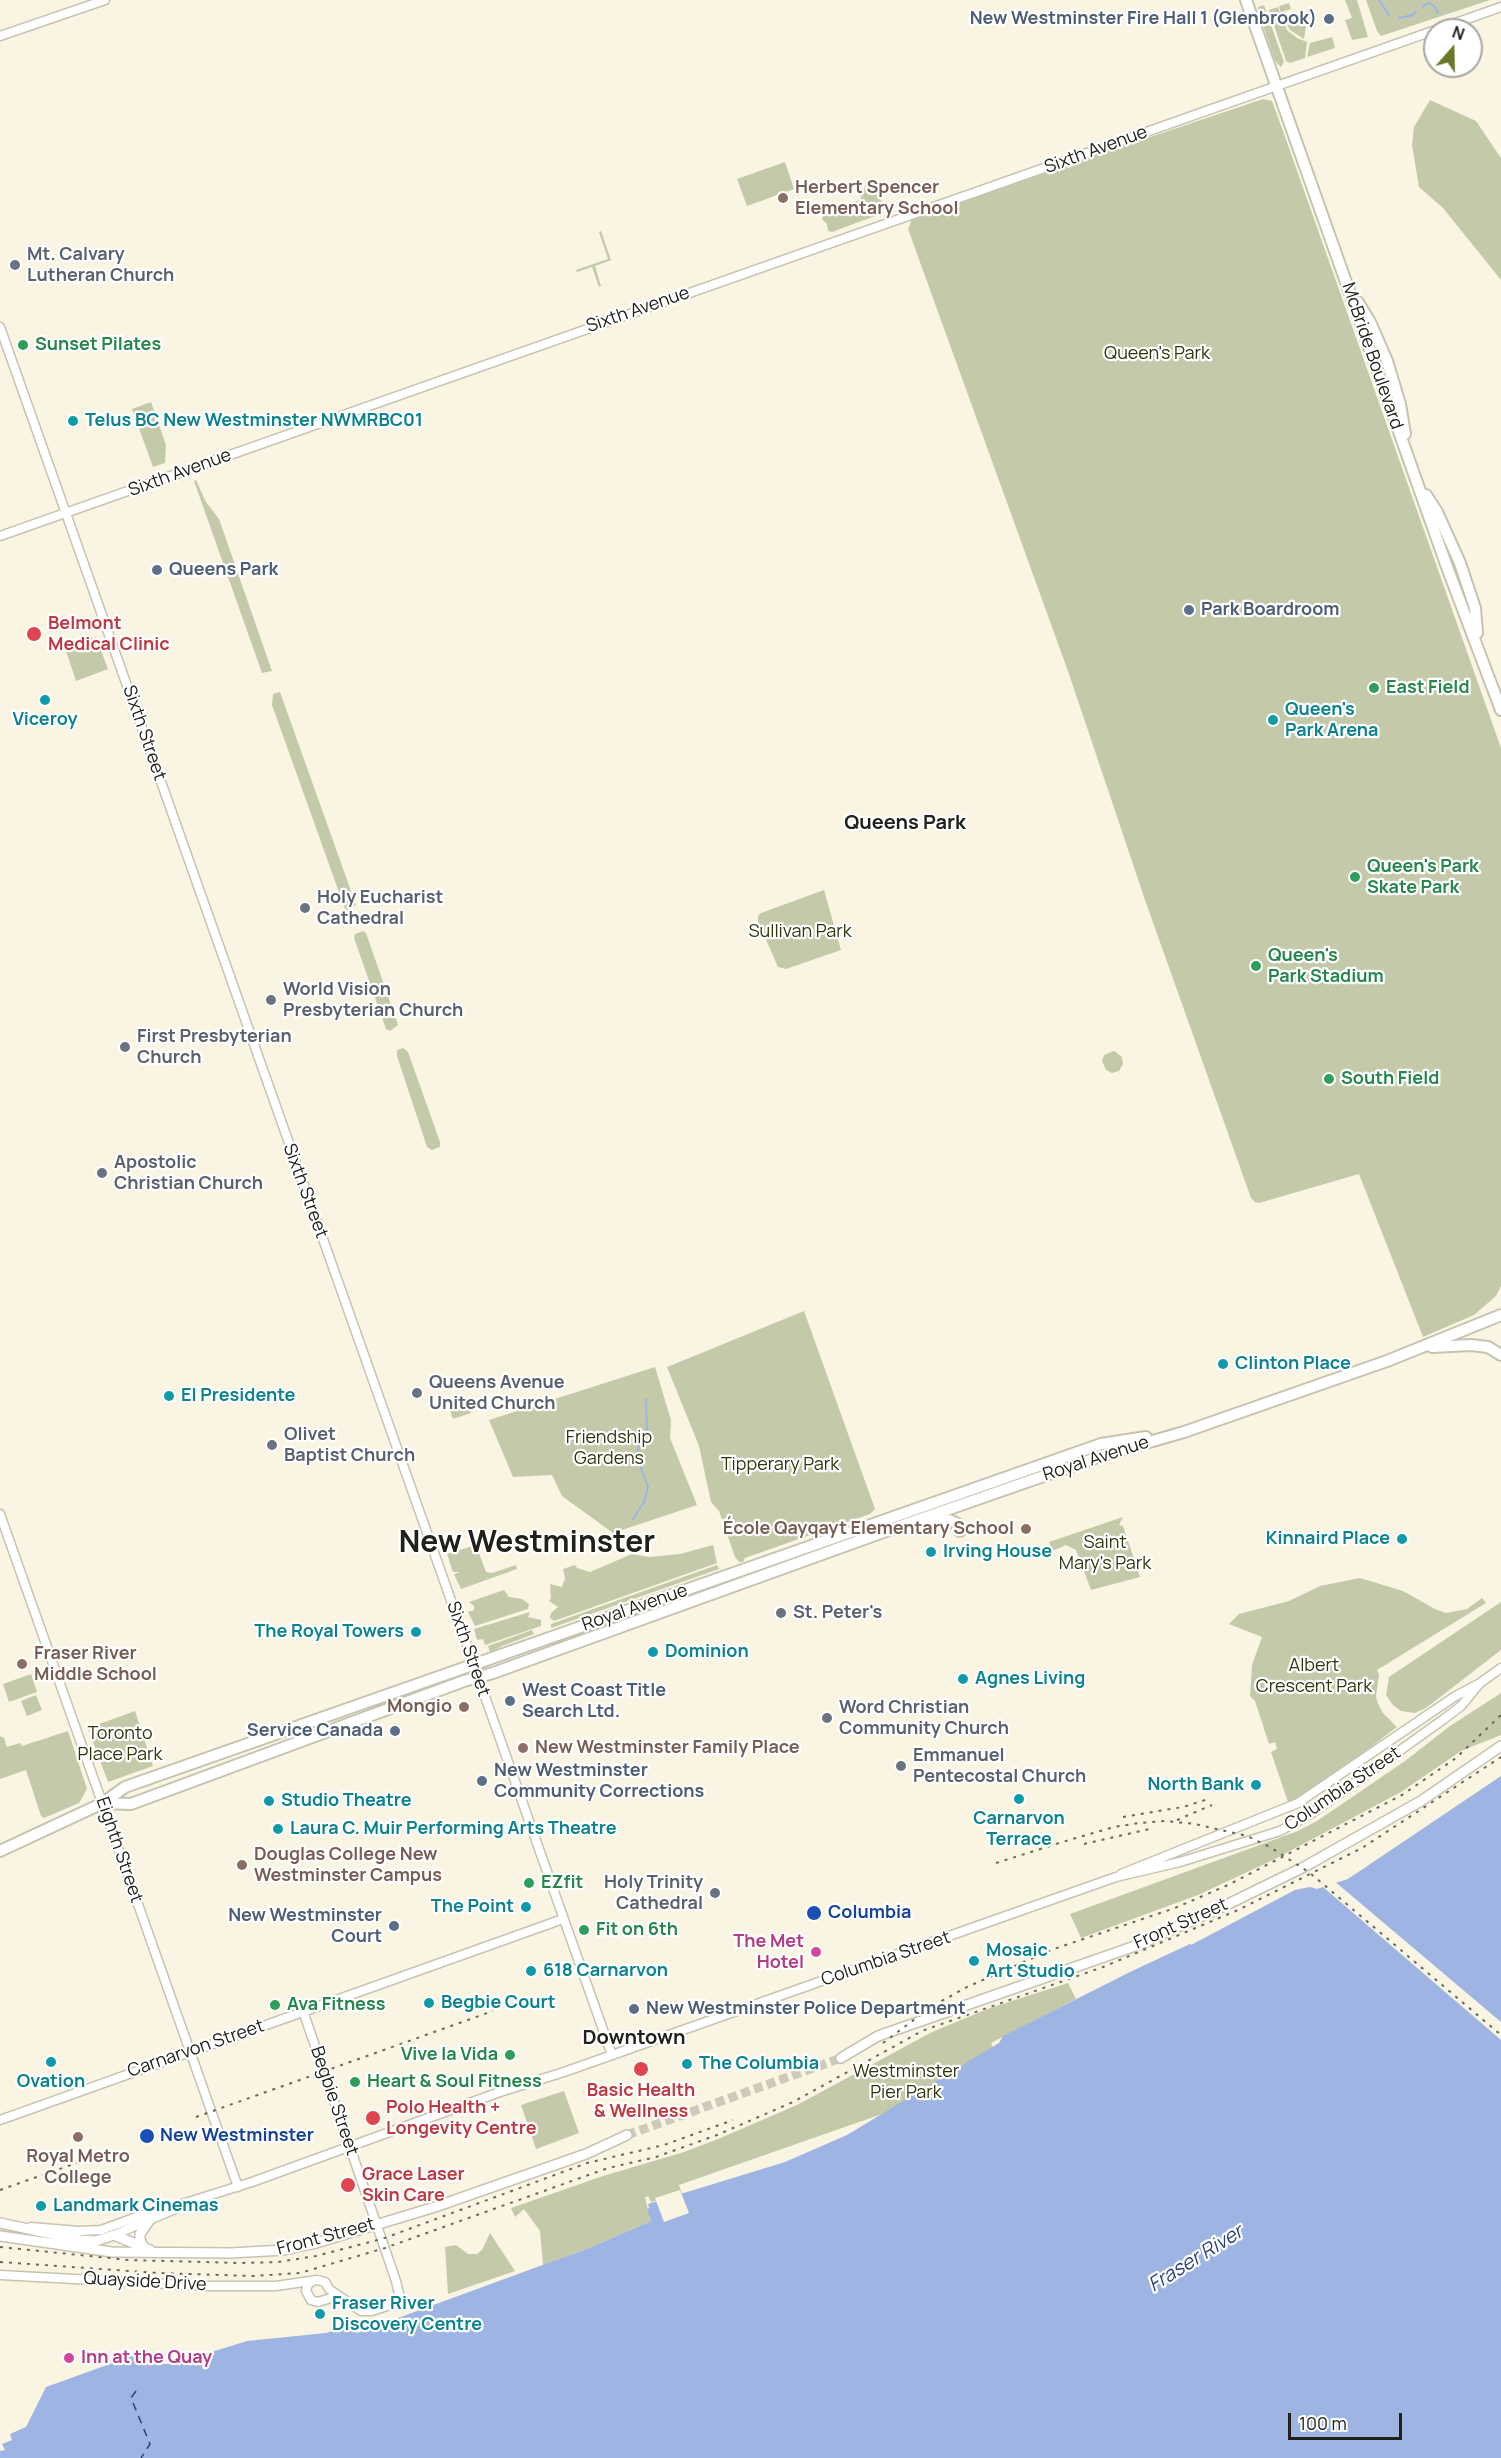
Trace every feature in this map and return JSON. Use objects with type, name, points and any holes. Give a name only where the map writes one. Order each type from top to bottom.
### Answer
[{"type":"main road","name":"McBride Boulevard","points":[[1246,0],[1409,461],[1417,482],[1437,512],[1460,563],[1475,608],[1478,646],[1501,710]]},
{"type":"main road","name":"Royal Avenue","points":[[103,1803],[131,1804],[477,1677],[889,1530],[1104,1455],[1241,1413],[1422,1348],[1501,1315]]},
{"type":"main road","points":[[1422,1348],[1471,1345],[1488,1347],[1501,1355]]},
{"type":"main road","name":"Royal Avenue","points":[[0,1851],[103,1803],[125,1787],[1101,1444],[1114,1440],[1173,1434]]},
{"type":"main road","points":[[889,1530],[903,1531],[949,1520],[954,1522],[960,1531]]},
{"type":"main road","name":"Front Street","points":[[841,2058],[878,2036],[1138,1945],[1222,1906],[1304,1867],[1421,1801],[1501,1746]]},
{"type":"main road","name":"Front Street","points":[[46,2241],[112,2252],[258,2253],[284,2250],[316,2243],[435,2207],[586,2154],[627,2135]]},
{"type":"main road","points":[[144,2248],[140,2234],[151,2218]]},
{"type":"main road","name":"Columbia Street","points":[[0,2223],[65,2238],[96,2241],[114,2235]]},
{"type":"main road","points":[[114,2235],[144,2248],[164,2253]]},
{"type":"main road","points":[[0,2236],[46,2241],[65,2238]]},
{"type":"street","points":[[0,36],[105,0]]},
{"type":"street","name":"Sixth Avenue","points":[[0,536],[1501,7]]},
{"type":"street","name":"Sixth Street","points":[[0,327],[612,2055]]},
{"type":"street","name":"Eighth Street","points":[[0,1514],[238,2187]]},
{"type":"street","name":"Columbia Street","points":[[1116,1877],[1132,1868],[1260,1819],[1307,1798],[1454,1697],[1501,1668]]},
{"type":"street","name":"Columbia Street","points":[[24,2227],[78,2231],[100,2230],[173,2204],[179,2205],[238,2187],[497,2093],[612,2055],[1116,1877],[1146,1871],[1249,1842],[1289,1827],[1315,1811],[1461,1706],[1480,1683]]},
{"type":"street","points":[[1249,1842],[1264,1831],[1265,1826],[1260,1819]]},
{"type":"street","name":"Carnarvon Street","points":[[0,2120],[563,1919]]},
{"type":"street","name":"Begbie Street","points":[[303,2011],[377,2224]]},
{"type":"street","name":"Columbia Street","points":[[114,2235],[175,2210],[179,2205]]},
{"type":"street","points":[[342,2298],[315,2302],[308,2297],[306,2290],[314,2280],[322,2281],[329,2289],[358,2309],[369,2312],[393,2305],[398,2299],[396,2281],[377,2224]]},
{"type":"street","name":"Quayside Drive","points":[[0,2275],[204,2286],[290,2285],[314,2280]]},
{"type":"street","name":"Quayside Drive","points":[[290,2285],[306,2290]]},
{"type":"street","points":[[325,2299],[329,2289]]},
{"type":"green space","points":[[1345,0],[1357,0],[1368,37],[1352,40],[1345,20],[1352,18]]},
{"type":"green space","points":[[1366,0],[1490,0],[1436,18],[1423,18],[1423,22],[1381,36]]},
{"type":"green space","points":[[1289,3],[1291,9],[1282,12],[1287,24],[1279,6]]},
{"type":"green space","points":[[1264,5],[1284,62],[1281,67],[1275,61],[1258,11],[1258,7]]},
{"type":"green space","points":[[1278,7],[1287,30],[1307,42],[1305,58],[1290,63],[1286,61],[1269,10]]},
{"type":"green space","points":[[1307,20],[1304,39],[1290,30],[1287,25]]},
{"type":"green space","points":[[1332,37],[1335,48],[1307,57],[1310,43]]},
{"type":"green space","name":"Queen's Park","points":[[1263,99],[1272,101],[1501,748],[1501,1286],[1496,1296],[1474,1315],[1423,1337],[1359,1174],[1259,1203],[1251,1198],[1145,900],[1069,674],[908,229],[913,217]]},
{"type":"green space","points":[[1430,100],[1476,121],[1501,158],[1501,280],[1443,208],[1419,187],[1412,145],[1414,127]]},
{"type":"green space","points":[[785,162],[794,189],[747,206],[737,179]]},
{"type":"green space","points":[[875,182],[883,213],[832,232],[828,231],[827,224],[822,219],[824,212],[832,210],[834,212],[833,209],[860,200],[866,184]]},
{"type":"green space","points":[[601,231],[611,260],[595,266],[601,286],[599,287],[592,267],[577,272],[576,270],[608,259],[599,232]]},
{"type":"green space","points":[[151,402],[166,445],[165,463],[153,467],[132,409]]},
{"type":"green space","points":[[196,480],[206,502],[219,519],[272,671],[262,673],[194,481]]},
{"type":"green space","points":[[96,637],[108,669],[76,681],[65,648]]},
{"type":"green space","points":[[280,692],[356,905],[348,912],[272,705],[273,694]]},
{"type":"green space","name":"Sullivan Park","points":[[824,890],[841,950],[786,969],[778,967],[758,921],[758,916]]},
{"type":"green space","points":[[363,931],[366,933],[398,1025],[390,1031],[386,1029],[354,938],[355,934]]},
{"type":"green space","points":[[403,1048],[408,1052],[440,1142],[440,1147],[432,1150],[427,1147],[397,1056],[397,1050]]},
{"type":"green space","points":[[1114,1051],[1122,1057],[1123,1064],[1119,1071],[1112,1073],[1106,1070],[1102,1061],[1104,1055]]},
{"type":"green space","name":"Tipperary Park","points":[[804,1311],[875,1509],[870,1514],[739,1562],[735,1557],[719,1511],[711,1502],[699,1446],[667,1367]]},
{"type":"green space","name":"Friendship Gardens","points":[[655,1367],[671,1420],[670,1438],[697,1505],[613,1533],[562,1496],[552,1475],[513,1477],[489,1420]]},
{"type":"green space","points":[[467,1403],[471,1413],[453,1419],[450,1410]]},
{"type":"green space","name":"Saint Mary's Park","points":[[1123,1517],[1119,1525],[1123,1526],[1140,1577],[1091,1590],[1076,1550],[1066,1545],[1052,1551],[1049,1542]]},
{"type":"green space","points":[[476,1545],[486,1572],[492,1573],[516,1565],[517,1569],[461,1589],[454,1574],[460,1572],[453,1572],[447,1554]]},
{"type":"green space","points":[[713,1545],[717,1563],[554,1621],[550,1618],[551,1613],[558,1607],[549,1601],[551,1598],[550,1584],[562,1587],[565,1578],[563,1569],[575,1565],[577,1568],[590,1572],[632,1554],[649,1557],[680,1554]]},
{"type":"green space","points":[[717,1565],[719,1569],[551,1628],[551,1624]]},
{"type":"green space","name":"Albert Crescent Park","points":[[1360,1578],[1403,1591],[1446,1613],[1467,1609],[1482,1598],[1486,1603],[1377,1670],[1379,1675],[1376,1696],[1378,1704],[1383,1713],[1397,1727],[1335,1774],[1289,1805],[1271,1752],[1277,1749],[1275,1742],[1269,1744],[1255,1701],[1250,1696],[1252,1665],[1262,1637],[1229,1624],[1239,1614],[1289,1601],[1320,1586]]},
{"type":"green space","points":[[504,1590],[509,1597],[522,1599],[529,1604],[528,1609],[475,1626],[468,1612],[474,1610],[474,1606],[469,1602]]},
{"type":"green space","points":[[1501,1602],[1501,1650],[1426,1708],[1415,1713],[1401,1711],[1393,1705],[1386,1695],[1389,1677]]},
{"type":"green space","points":[[530,1612],[528,1617],[541,1620],[541,1626],[485,1645],[483,1639],[477,1640],[474,1629]]},
{"type":"green space","points":[[532,1630],[534,1634],[490,1653],[488,1646]]},
{"type":"green space","points":[[31,1674],[37,1692],[9,1702],[3,1684]]},
{"type":"green space","points":[[1501,1693],[1501,1735],[1461,1751],[1401,1792],[1273,1860],[1198,1895],[1081,1938],[1070,1914],[1298,1831],[1317,1821],[1405,1761],[1450,1726]]},
{"type":"green space","points":[[36,1695],[42,1710],[27,1716],[21,1701]]},
{"type":"green space","name":"Toronto Place Park","points":[[135,1711],[153,1766],[108,1782],[88,1728]]},
{"type":"green space","points":[[68,1731],[87,1789],[79,1803],[44,1818],[41,1816],[26,1770],[0,1779],[0,1736],[4,1738],[7,1747],[20,1743],[22,1746]]},
{"type":"green space","name":"Westminster Pier Park","points":[[1068,1983],[1076,1999],[991,2043],[1005,2071],[679,2185],[689,2213],[656,2201],[651,2202],[648,2196],[645,2198],[651,2221],[543,2265],[540,2231],[524,2209],[515,2217],[511,2208],[718,2139],[797,2105],[932,2032],[990,2008]]},
{"type":"green space","points":[[564,2091],[579,2133],[536,2149],[521,2105]]},
{"type":"green space","points":[[490,2233],[515,2271],[448,2294],[445,2247],[456,2245],[468,2254],[477,2254],[482,2250]]},
{"type":"water","name":"Fraser River","points":[[1501,1776],[1501,2458],[0,2458],[0,2451],[5,2450],[2,2444],[12,2440],[10,2434],[26,2427],[46,2387],[143,2352],[150,2360],[165,2364],[176,2363],[247,2341],[326,2333],[353,2324],[357,2333],[589,2248],[651,2221],[647,2209],[648,2204],[785,2162],[847,2135],[999,2043],[1003,2036],[1192,1943],[1295,1889],[1308,1885],[1319,1888],[1348,1879]]},
{"type":"pier","points":[[1333,1880],[1501,2022],[1501,2040],[1323,1887],[1295,1890],[1191,1945],[1191,1940],[1297,1885],[1308,1882],[1318,1884]]},
{"type":"pier","points":[[680,2190],[689,2213],[664,2222],[655,2198]]},
{"type":"waterway","points":[[1379,0],[1389,15]]},
{"type":"waterway","points":[[1422,7],[1428,3],[1431,4],[1438,13]]},
{"type":"waterway","points":[[1399,18],[1413,15],[1416,12]]},
{"type":"waterway","points":[[633,1519],[644,1502],[648,1487],[637,1458],[640,1438],[647,1430],[646,1399]]},
{"type":"ferry route","points":[[136,2391],[131,2398],[150,2444],[141,2458]]},
{"type":"tunnel","points":[[627,2135],[841,2058]]},
{"type":"railway","points":[[883,2043],[931,2007],[967,1987],[1051,1950],[1175,1908],[1228,1885],[1402,1795],[1456,1758],[1501,1715]]},
{"type":"railway","points":[[0,2262],[158,2273],[253,2276],[300,2273],[385,2248],[608,2168],[656,2157],[717,2135],[793,2102],[922,2031],[1103,1967],[1238,1910],[1362,1848],[1501,1757]]},
{"type":"railway","points":[[1123,1817],[1183,1807],[1208,1799]]},
{"type":"railway","points":[[1177,1820],[1212,1805]]},
{"type":"railway","points":[[996,1863],[1114,1827],[1139,1823],[1165,1821],[1195,1824],[1247,1836],[1270,1847],[1310,1873],[1501,2035]]},
{"type":"railway","points":[[1084,1844],[1154,1828]]},
{"type":"railway","points":[[196,2117],[493,2011]]},
{"type":"railway","points":[[0,2247],[129,2260],[240,2263],[278,2262],[316,2256],[382,2239],[587,2163],[664,2145],[733,2120]]},
{"type":"railway","points":[[0,2190],[108,2152]]},
{"type":"place","name":"New Westminster Fire Hall 1 (Glenbrook)","points":[[1329,19]]},
{"type":"place","name":"Herbert Spencer Elementary School","points":[[783,198]]},
{"type":"place","name":"Mt. Calvary Lutheran Church","points":[[15,265]]},
{"type":"place","name":"Sunset Pilates","points":[[23,345]]},
{"type":"place","name":"Telus BC New Westminster NWMRBC01","points":[[73,421]]},
{"type":"place","name":"Queens Park","points":[[157,570]]},
{"type":"place","name":"Park Boardroom","points":[[1189,610]]},
{"type":"place","name":"Belmont Medical Clinic","points":[[34,634]]},
{"type":"place","name":"East Field","points":[[1374,688]]},
{"type":"place","name":"Viceroy","points":[[45,700]]},
{"type":"place","name":"Queen's Park Arena","points":[[1273,720]]},
{"type":"place","name":"Queen's Park Skate Park","points":[[1355,877]]},
{"type":"place","name":"Holy Eucharist Cathedral","points":[[305,908]]},
{"type":"place","name":"Queen's Park Stadium","points":[[1256,966]]},
{"type":"place","name":"World Vision Presbyterian Church","points":[[271,1000]]},
{"type":"place","name":"First Presbyterian Church","points":[[125,1047]]},
{"type":"place","name":"South Field","points":[[1329,1079]]},
{"type":"place","name":"Apostolic Christian Church","points":[[102,1173]]},
{"type":"place","name":"Clinton Place","points":[[1223,1364]]},
{"type":"place","name":"Queens Avenue United Church","points":[[417,1393]]},
{"type":"place","name":"El Presidente","points":[[169,1396]]},
{"type":"place","name":"Olivet Baptist Church","points":[[272,1445]]},
{"type":"place","name":"École Qayqayt Elementary School","points":[[1026,1529]]},
{"type":"place","name":"Kinnaird Place","points":[[1402,1539]]},
{"type":"place","name":"Irving House","points":[[931,1552]]},
{"type":"place","name":"St. Peter's","points":[[781,1613]]},
{"type":"place","name":"The Royal Towers","points":[[416,1632]]},
{"type":"place","name":"Dominion","points":[[653,1652]]},
{"type":"place","name":"Fraser River Middle School","points":[[22,1664]]},
{"type":"place","name":"Agnes Living","points":[[963,1679]]},
{"type":"place","name":"West Coast Title Search Ltd.","points":[[510,1701]]},
{"type":"place","name":"Mongio","points":[[464,1707]]},
{"type":"place","name":"Word Christian Community Church","points":[[827,1718]]},
{"type":"place","name":"Service Canada","points":[[395,1731]]},
{"type":"place","name":"New Westminster Family Place","points":[[523,1748]]},
{"type":"place","name":"Emmanuel Pentecostal Church","points":[[901,1766]]},
{"type":"place","name":"New Westminster Community Corrections","points":[[482,1781]]},
{"type":"place","name":"North Bank","points":[[1256,1785]]},
{"type":"place","name":"Carnarvon Terrace","points":[[1019,1799]]},
{"type":"place","name":"Studio Theatre","points":[[269,1801]]},
{"type":"place","name":"Laura C. Muir Performing Arts Theatre","points":[[278,1829]]},
{"type":"place","name":"Douglas College New Westminster Campus","points":[[242,1865]]},
{"type":"place","name":"EZfit","points":[[529,1883]]},
{"type":"place","name":"Holy Trinity Cathedral","points":[[715,1893]]},
{"type":"place","name":"The Point","points":[[526,1907]]},
{"type":"place","name":"Columbia","points":[[814,1913]]},
{"type":"place","name":"New Westminster Court","points":[[394,1926]]},
{"type":"place","name":"Fit on 6th","points":[[584,1930]]},
{"type":"place","name":"The Met Hotel","points":[[816,1952]]},
{"type":"place","name":"Mosaic Art Studio","points":[[974,1961]]},
{"type":"place","name":"618 Carnarvon","points":[[531,1971]]},
{"type":"place","name":"Begbie Court","points":[[429,2003]]},
{"type":"place","name":"Ava Fitness","points":[[275,2005]]},
{"type":"place","name":"New Westminster Police Department","points":[[634,2009]]},
{"type":"place","name":"Vive la Vida","points":[[510,2055]]},
{"type":"place","name":"Ovation","points":[[51,2062]]},
{"type":"place","name":"The Columbia","points":[[687,2064]]},
{"type":"place","name":"Basic Health & Wellness","points":[[641,2069]]},
{"type":"place","name":"Heart & Soul Fitness","points":[[355,2082]]},
{"type":"place","name":"Polo Health + Longevity Centre","points":[[373,2118]]},
{"type":"place","name":"New Westminster","points":[[147,2136]]},
{"type":"place","name":"Royal Metro College","points":[[78,2137]]},
{"type":"place","name":"Grace Laser Skin Care","points":[[348,2185]]},
{"type":"place","name":"Landmark Cinemas","points":[[41,2206]]},
{"type":"place","name":"Fraser River Discovery Centre","points":[[320,2314]]},
{"type":"place","name":"Inn at the Quay","points":[[69,2358]]},
{"type":"district","name":"Queens Park","points":[[905,823]]},
{"type":"district","name":"New Westminster","points":[[527,1544]]},
{"type":"district","name":"Downtown","points":[[634,2038]]}]
